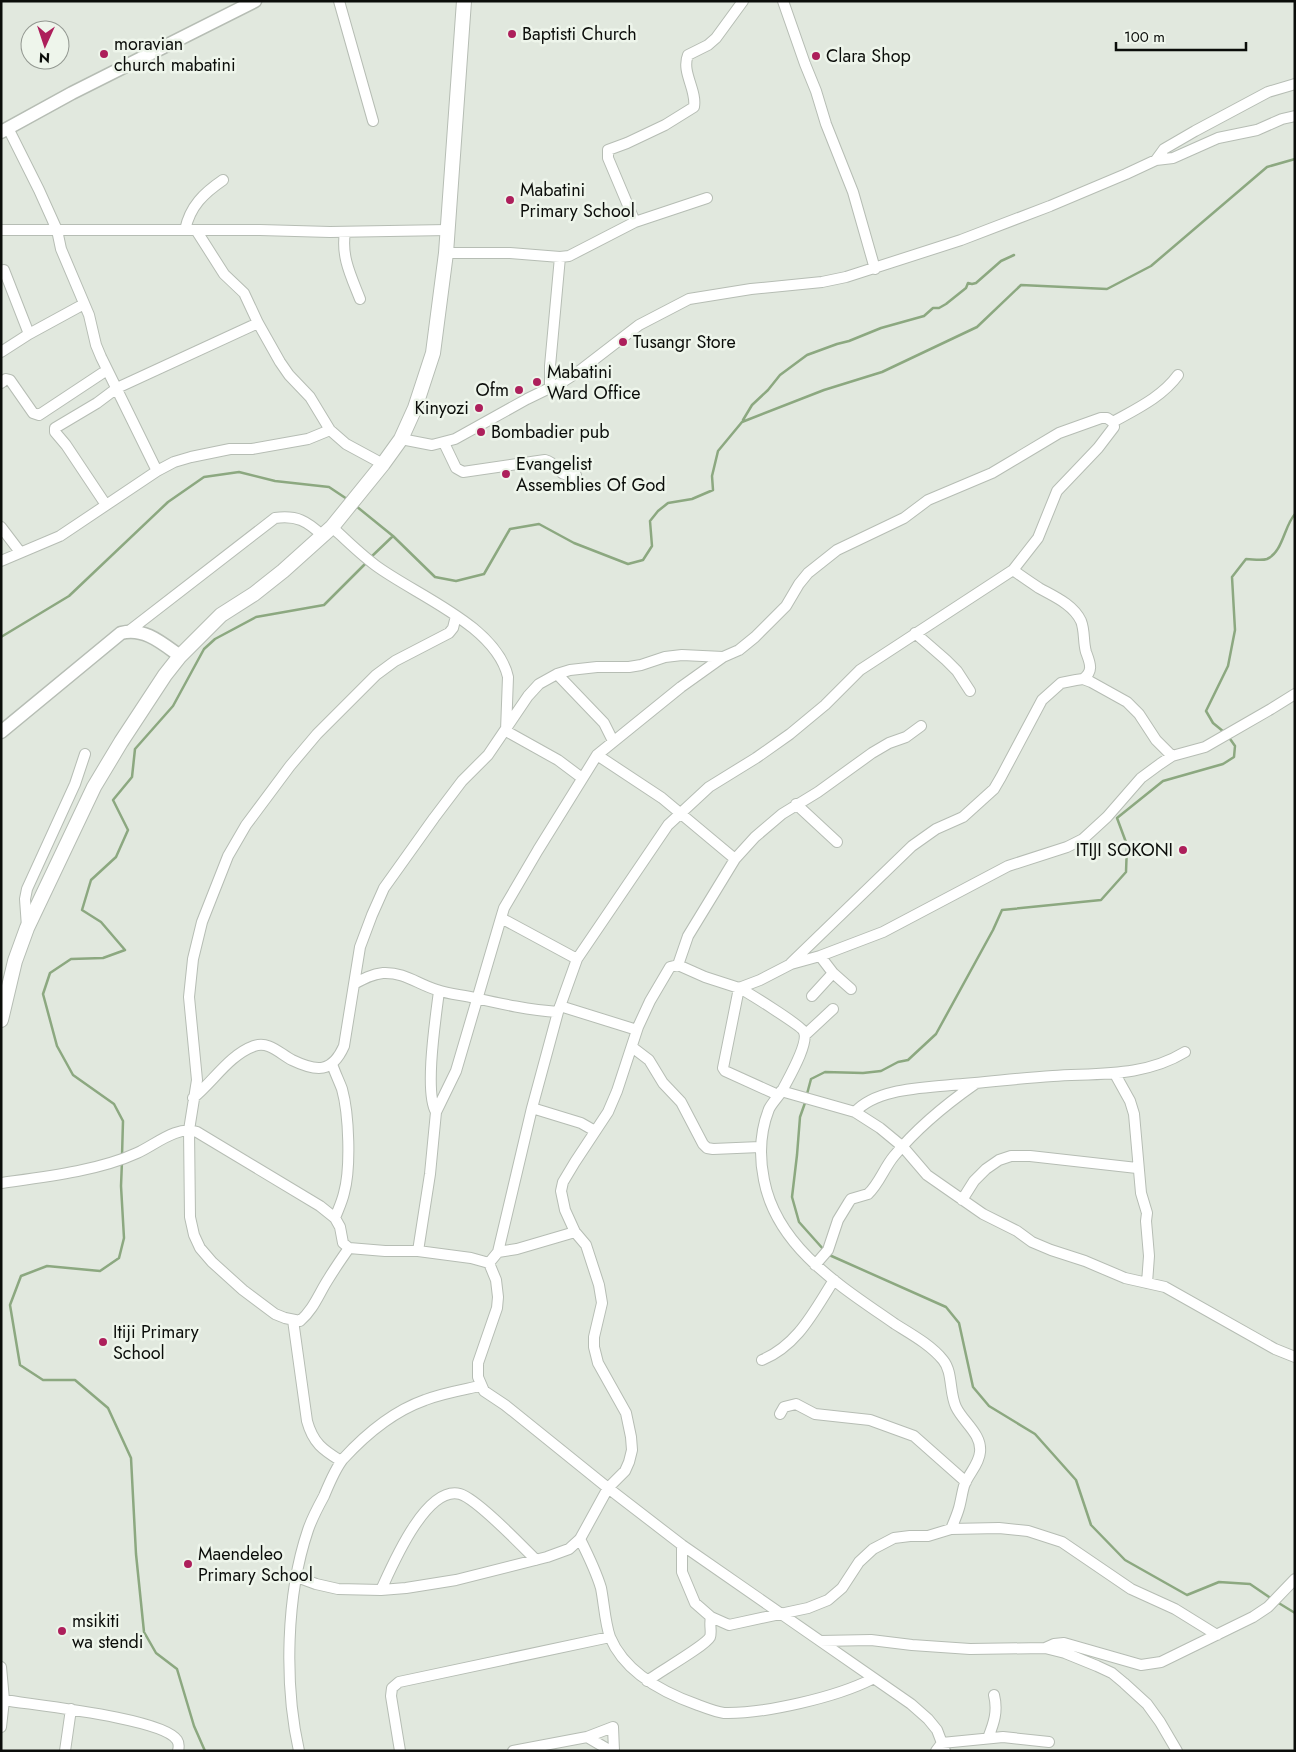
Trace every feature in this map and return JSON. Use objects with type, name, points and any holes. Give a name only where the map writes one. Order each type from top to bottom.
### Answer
[{"type":"main road","points":[[1,1020],[15,961],[27,928],[94,787],[165,675],[180,656],[222,615],[254,594],[327,532],[360,493],[401,439],[422,392],[433,353],[446,253],[464,1]]},
{"type":"street","points":[[157,471],[96,345],[91,320],[61,249],[57,230],[5,130],[239,5],[255,1]]},
{"type":"street","points":[[339,1],[373,121]]},
{"type":"street","points":[[635,222],[608,158],[608,150],[665,125],[694,107],[694,97],[687,66],[688,56],[692,52],[708,45],[716,38],[743,1]]},
{"type":"street","points":[[783,1],[826,124],[853,192],[875,269]]},
{"type":"street","points":[[1156,160],[1164,149],[1195,131],[1268,92],[1295,84]]},
{"type":"street","points":[[401,439],[432,446],[455,440],[578,372],[639,325],[689,299],[760,288],[822,282],[875,269],[1010,222],[1156,160],[1173,158],[1218,138],[1257,130],[1282,119],[1295,116]]},
{"type":"street","points":[[185,230],[191,210],[201,196],[223,180]]},
{"type":"street","points":[[446,253],[510,253],[560,258],[586,249],[635,222],[707,198]]},
{"type":"street","points":[[1,230],[345,232],[448,230]]},
{"type":"street","points":[[196,230],[224,274],[244,293],[258,323],[288,375],[310,397],[330,430],[346,444],[383,464]]},
{"type":"street","points":[[345,232],[344,255],[360,299]]},
{"type":"street","points":[[550,388],[550,366],[560,258]]},
{"type":"street","points":[[4,270],[29,334]]},
{"type":"street","points":[[1,352],[29,334],[84,304]]},
{"type":"street","points":[[106,506],[54,430],[117,388],[258,323]]},
{"type":"street","points":[[1,383],[10,380],[33,413],[39,415],[107,370]]},
{"type":"street","points":[[1113,422],[1162,391],[1178,375]]},
{"type":"street","points":[[418,1251],[430,1174],[436,1112],[456,1071],[500,918],[538,850],[597,755],[681,687],[723,656],[739,650],[769,625],[786,606],[808,573],[837,550],[904,518],[928,500],[992,473],[1059,432],[1101,418],[1107,418],[1113,422]]},
{"type":"street","points":[[489,1263],[498,1252],[532,1108],[559,1009],[577,959],[668,825],[709,787],[790,734],[824,705],[860,670],[1013,570],[1038,538],[1057,490],[1098,448],[1114,427],[1113,422]]},
{"type":"street","points":[[1,561],[60,536],[157,471],[174,462],[190,457],[230,450],[252,449],[308,438],[330,430]]},
{"type":"street","points":[[444,443],[456,468],[463,472],[545,460],[552,462],[562,474],[576,475]]},
{"type":"street","points":[[129,631],[275,518],[286,517],[304,521],[327,532],[362,554],[376,566],[456,616],[493,646],[506,669],[508,678],[506,731]]},
{"type":"street","points":[[1,527],[20,552]]},
{"type":"street","points":[[791,964],[912,846],[936,829],[963,817],[984,799],[1001,777],[1042,700],[1061,684],[1083,679],[1088,675],[1091,666],[1084,643],[1082,622],[1057,598],[1040,589],[1013,570]]},
{"type":"street","points":[[349,1248],[328,1278],[315,1304],[306,1316],[300,1320],[293,1320],[275,1314],[243,1290],[212,1262],[200,1248],[194,1235],[190,1217],[189,1130],[196,1080],[189,997],[193,959],[202,922],[228,856],[246,825],[266,797],[317,734],[376,675],[388,666],[449,633],[453,628],[456,616]]},
{"type":"street","points":[[1,732],[121,633],[129,631],[142,633],[161,642],[180,656]]},
{"type":"street","points":[[915,633],[951,666],[970,690]]},
{"type":"street","points":[[193,1098],[205,1089],[240,1052],[255,1046],[264,1045],[276,1049],[291,1059],[318,1068],[332,1064],[338,1058],[344,1046],[360,947],[384,888],[434,818],[462,782],[488,755],[528,696],[539,684],[557,674],[598,667],[641,665],[665,657],[682,655],[723,656]]},
{"type":"street","points":[[557,674],[604,723],[613,741]]},
{"type":"street","points":[[1083,679],[1106,689],[1127,702],[1139,714],[1156,740],[1172,756]]},
{"type":"street","points":[[738,988],[760,980],[791,964],[864,941],[901,924],[1008,866],[1067,847],[1083,839],[1107,817],[1141,778],[1172,756],[1205,747],[1295,694]]},
{"type":"street","points":[[678,965],[688,936],[735,859],[761,832],[796,804],[818,792],[881,747],[906,737],[921,726]]},
{"type":"street","points":[[506,731],[558,760],[582,778]]},
{"type":"street","points":[[27,928],[25,899],[27,889],[75,784],[85,754]]},
{"type":"street","points":[[597,755],[662,798],[735,859]]},
{"type":"street","points":[[796,804],[837,842]]},
{"type":"street","points":[[500,918],[577,959]]},
{"type":"street","points":[[820,956],[833,973],[851,989]]},
{"type":"street","points":[[297,1577],[338,1589],[381,1590],[456,1580],[536,1560],[569,1549],[580,1539],[608,1488],[625,1471],[630,1462],[632,1437],[626,1413],[598,1363],[596,1354],[594,1337],[601,1309],[602,1296],[594,1266],[586,1246],[575,1232],[565,1210],[562,1186],[595,1130],[608,1112],[637,1030],[650,1001],[670,967],[678,965],[755,996],[775,1012],[801,1027],[805,1035],[803,1048],[780,1093],[769,1108],[760,1147],[760,1160],[765,1183],[779,1220],[799,1248],[821,1258],[834,1280],[922,1342],[942,1359],[948,1367],[950,1387],[956,1408],[974,1431],[980,1451],[978,1462],[966,1482],[960,1507],[951,1529]]},
{"type":"street","points":[[354,984],[367,977],[382,973],[397,974],[410,977],[425,986],[439,991],[509,1006],[559,1009],[637,1030]]},
{"type":"street","points":[[812,996],[833,973]]},
{"type":"street","points":[[738,988],[723,1068],[725,1071],[780,1093],[854,1112],[880,1128],[903,1147],[927,1174],[962,1200],[982,1214],[1003,1223],[1032,1242],[1125,1278],[1165,1287],[1275,1349],[1295,1357]]},
{"type":"street","points":[[436,1112],[431,1096],[432,1058],[439,991]]},
{"type":"street","points":[[805,1035],[833,1009]]},
{"type":"street","points":[[632,1047],[649,1060],[662,1083],[680,1102],[703,1144],[708,1148],[760,1147]]},
{"type":"street","points":[[854,1112],[868,1100],[903,1091],[1034,1077],[1115,1074],[1162,1064],[1185,1052]]},
{"type":"street","points":[[332,1064],[342,1090],[346,1111],[348,1169],[345,1191],[334,1218]]},
{"type":"street","points":[[1115,1074],[1130,1101],[1134,1114],[1141,1192],[1148,1213],[1146,1221],[1149,1256],[1147,1283]]},
{"type":"street","points":[[821,1258],[838,1220],[851,1199],[868,1194],[886,1167],[903,1147],[936,1113],[975,1083]]},
{"type":"street","points":[[532,1108],[595,1130]]},
{"type":"street","points":[[1,1183],[58,1174],[103,1164],[135,1154],[180,1131],[189,1130],[247,1161],[320,1206],[334,1218],[340,1227],[343,1243],[349,1248],[418,1251],[472,1258],[489,1263]]},
{"type":"street","points":[[962,1200],[974,1181],[986,1168],[999,1160],[1011,1156],[1030,1156],[1138,1168]]},
{"type":"street","points":[[498,1252],[517,1249],[575,1232]]},
{"type":"street","points":[[489,1263],[496,1280],[498,1297],[497,1308],[478,1363],[478,1377],[480,1386],[484,1391],[682,1545],[872,1679],[890,1689],[928,1718],[937,1730],[941,1748],[988,1738],[1017,1738],[1049,1742]]},
{"type":"street","points":[[762,1360],[776,1354],[805,1327],[834,1280]]},
{"type":"street","points":[[293,1320],[310,1433],[328,1453],[342,1461]]},
{"type":"street","points":[[299,1751],[292,1708],[289,1639],[297,1577],[308,1528],[342,1461],[366,1438],[407,1408],[424,1400],[480,1386]]},
{"type":"street","points":[[780,1414],[784,1407],[796,1404],[815,1414],[870,1420],[905,1432],[920,1440],[933,1455],[966,1482]]},
{"type":"street","points":[[381,1590],[411,1530],[437,1500],[451,1493],[461,1494],[471,1500],[508,1532],[536,1560]]},
{"type":"street","points":[[682,1545],[682,1572],[695,1603],[711,1617],[729,1625],[808,1608],[828,1600],[842,1588],[859,1562],[873,1549],[894,1538],[928,1536],[951,1529],[1014,1529],[1041,1534],[1062,1542],[1141,1595],[1175,1609],[1217,1634]]},
{"type":"street","points":[[580,1539],[600,1586],[610,1636],[630,1665],[647,1681],[694,1703],[722,1713],[763,1709],[813,1699],[843,1691],[872,1679]]},
{"type":"street","points":[[1045,1648],[1054,1644],[1064,1643],[1132,1664],[1149,1665],[1177,1655],[1252,1617],[1281,1595],[1295,1579]]},
{"type":"street","points":[[647,1681],[710,1638],[709,1622],[711,1617]]},
{"type":"street","points":[[400,1751],[391,1696],[392,1688],[399,1682],[610,1636]]},
{"type":"street","points":[[820,1642],[871,1640],[970,1649],[1045,1648],[1082,1659],[1112,1673],[1147,1704],[1177,1751]]},
{"type":"street","points":[[1,1667],[4,1700],[1,1727]]},
{"type":"street","points":[[988,1738],[993,1726],[996,1708],[994,1695]]},
{"type":"street","points":[[4,1700],[96,1712],[164,1731],[178,1740],[178,1751]]},
{"type":"street","points":[[65,1751],[71,1709]]},
{"type":"street","points":[[513,1751],[587,1737],[613,1727],[613,1751],[587,1737]]},
{"type":"waterway","points":[[356,506],[393,536],[435,577],[456,581],[484,574],[510,529],[539,524],[574,543],[628,564],[643,560],[652,546],[650,521],[668,503],[692,499],[713,490],[712,476],[718,451],[742,422],[824,390],[882,372],[977,327],[1021,285],[1107,289],[1151,266],[1267,167],[1295,159]]},
{"type":"waterway","points":[[743,420],[752,405],[780,375],[807,355],[881,328],[924,316],[933,308],[939,308],[946,304],[966,288],[968,283],[976,283],[1001,261],[1014,255]]},
{"type":"waterway","points":[[1,637],[69,596],[168,502],[204,477],[239,472],[275,481],[329,487],[347,499]]},
{"type":"waterway","points":[[1224,732],[1213,723],[1206,711],[1228,666],[1235,630],[1232,577],[1246,559],[1265,560],[1272,556],[1277,551],[1295,514]]},
{"type":"waterway","points":[[370,558],[393,536]]},
{"type":"waterway","points":[[122,1156],[123,1121],[114,1104],[73,1075],[57,1046],[43,994],[50,973],[71,959],[103,958],[125,950],[101,922],[82,910],[91,880],[116,857],[128,830],[113,800],[132,777],[135,749],[173,706],[204,649],[215,639],[256,617],[324,605],[367,562]]},
{"type":"waterway","points":[[807,1094],[811,1079],[825,1072],[863,1073],[881,1071],[898,1062],[908,1060],[936,1034],[1002,910],[1101,900],[1126,872],[1127,845],[1117,818],[1163,781],[1223,764],[1234,757],[1235,746],[1228,736]]},
{"type":"waterway","points":[[806,1100],[800,1117],[792,1197],[799,1222],[824,1250]]},
{"type":"waterway","points":[[122,1161],[121,1186],[124,1238],[119,1258],[100,1271],[47,1266],[21,1276],[10,1305],[20,1365],[43,1380],[75,1380],[108,1408],[131,1458],[136,1554],[144,1632],[156,1653],[177,1669],[194,1726],[205,1751]]},
{"type":"waterway","points":[[827,1254],[946,1307],[959,1323],[973,1387],[989,1406],[1035,1434],[1076,1480],[1091,1525],[1125,1560],[1187,1595],[1219,1582],[1250,1584],[1272,1599]]},
{"type":"waterway","points":[[1277,1602],[1295,1613]]},
{"type":"place","name":"Baptisti Church","points":[[512,34]]},
{"type":"place","name":"moravian church mabatini","points":[[104,54]]},
{"type":"place","name":"Clara Shop","points":[[816,56]]},
{"type":"place","name":"Mabatini Primary School","points":[[510,200]]},
{"type":"place","name":"Tusangr Store","points":[[623,342]]},
{"type":"place","name":"Mabatini Ward Office","points":[[537,382]]},
{"type":"place","name":"Ofm","points":[[519,390]]},
{"type":"place","name":"Kinyozi","points":[[479,408]]},
{"type":"place","name":"Bombadier pub","points":[[481,432]]},
{"type":"place","name":"Evangelist Assemblies Of God","points":[[506,474]]},
{"type":"place","name":"ITIJI SOKONI","points":[[1183,850]]},
{"type":"place","name":"Itiji Primary School","points":[[103,1342]]},
{"type":"place","name":"Maendeleo Primary School","points":[[188,1564]]},
{"type":"place","name":"msikiti wa stendi","points":[[62,1631]]}]
